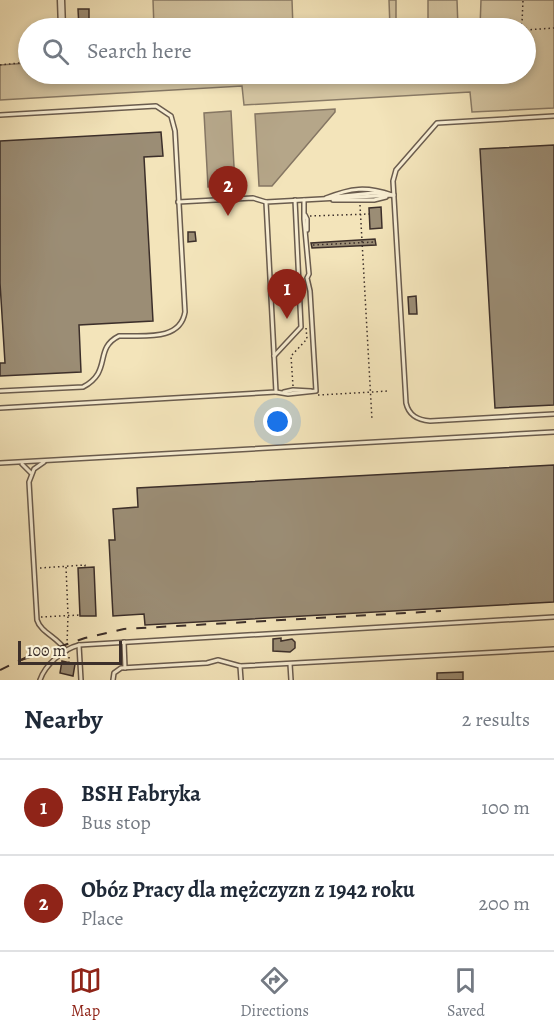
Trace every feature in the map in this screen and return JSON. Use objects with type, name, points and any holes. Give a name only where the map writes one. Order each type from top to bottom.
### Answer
[{"type":"street","points":[[61,0],[62,18]]},
{"type":"lane","points":[[0,115],[156,106],[171,116],[175,125],[185,312],[179,326],[174,331],[163,334],[119,336],[114,339],[104,350],[99,374],[95,380],[83,387],[0,391]]},
{"type":"lane","points":[[554,116],[437,123],[396,170],[393,181],[406,403],[411,414],[430,421],[554,414]]},
{"type":"lane","points":[[323,199],[345,190],[373,189],[394,195]]},
{"type":"lane","points":[[178,202],[253,198],[266,202],[394,195]]},
{"type":"lane","points":[[323,199],[360,201],[394,195]]},
{"type":"lane","points":[[274,356],[301,327],[296,200]]},
{"type":"lane","points":[[0,408],[316,391],[310,291],[307,278],[309,274],[306,232],[308,227],[304,200]]},
{"type":"lane","points":[[266,202],[276,392]]},
{"type":"lane","points":[[0,464],[554,432]]},
{"type":"lane","points":[[47,461],[37,465],[28,482],[37,617],[41,628],[59,640],[67,650]]},
{"type":"lane","points":[[19,462],[24,464],[31,473]]},
{"type":"lane","points":[[40,680],[45,668],[67,650],[79,645],[554,617]]},
{"type":"lane","points":[[124,642],[125,668]]},
{"type":"lane","points":[[79,645],[81,680]]},
{"type":"lane","points":[[113,680],[116,671],[125,668],[207,663],[216,660],[240,666],[554,649]]},
{"type":"lane","points":[[290,664],[291,680]]},
{"type":"lane","points":[[240,666],[241,680]]},
{"type":"path","points":[[522,18],[523,0]]},
{"type":"path","points":[[536,29],[554,28]]},
{"type":"path","points":[[0,65],[18,63]]},
{"type":"path","points":[[360,201],[372,420]]},
{"type":"path","points":[[307,246],[375,242]]},
{"type":"path","points":[[34,568],[85,565],[85,568]]},
{"type":"path","points":[[66,567],[68,615],[66,637],[69,663]]},
{"type":"path","points":[[37,617],[80,615]]},
{"type":"shaded area","points":[[153,0],[292,0],[293,18],[154,18]]},
{"type":"shaded area","points":[[389,0],[396,0],[396,18],[390,18]]},
{"type":"shaded area","points":[[428,0],[457,0],[458,18],[428,18]]},
{"type":"shaded area","points":[[481,0],[554,0],[554,108],[472,112],[470,92],[244,105],[242,86],[0,100],[0,65],[18,64],[18,84],[536,84],[536,18],[480,18]]},
{"type":"shaded area","points":[[335,109],[335,112],[272,186],[259,186],[255,114]]},
{"type":"shaded area","points":[[231,111],[235,185],[208,187],[204,113]]},
{"type":"building","points":[[78,9],[89,9],[89,18],[78,18]]},
{"type":"building","points":[[161,132],[163,156],[144,157],[153,321],[79,325],[81,372],[0,376],[0,363],[5,363],[0,283],[0,141]]},
{"type":"building","points":[[554,145],[554,405],[495,408],[480,149]]},
{"type":"building","points":[[381,207],[382,228],[370,229],[369,208]]},
{"type":"building","points":[[188,232],[195,232],[196,241],[188,242]]},
{"type":"building","points":[[375,239],[376,245],[312,248],[311,243]]},
{"type":"building","points":[[416,296],[417,314],[409,314],[408,297]]},
{"type":"building","points":[[554,465],[554,602],[145,625],[144,614],[113,616],[109,540],[115,540],[113,509],[138,507],[137,488]]},
{"type":"building","points":[[94,567],[96,616],[80,616],[78,568]]},
{"type":"building","points":[[281,638],[281,641],[292,639],[295,642],[295,648],[290,652],[273,651],[273,639]]},
{"type":"building","points":[[62,661],[75,664],[73,676],[60,673]]},
{"type":"building","points":[[463,672],[463,680],[437,680],[437,673]]},
{"type":"railway","points":[[21,660],[85,638],[124,629],[441,611]]},
{"type":"railway","points":[[0,670],[27,657]]},
{"type":"place","name":"Obóz Pracy dla mężczyzn z 1942 roku","points":[[228,216]]},
{"type":"place","name":"BSH Fabryka","points":[[287,319]]}]
